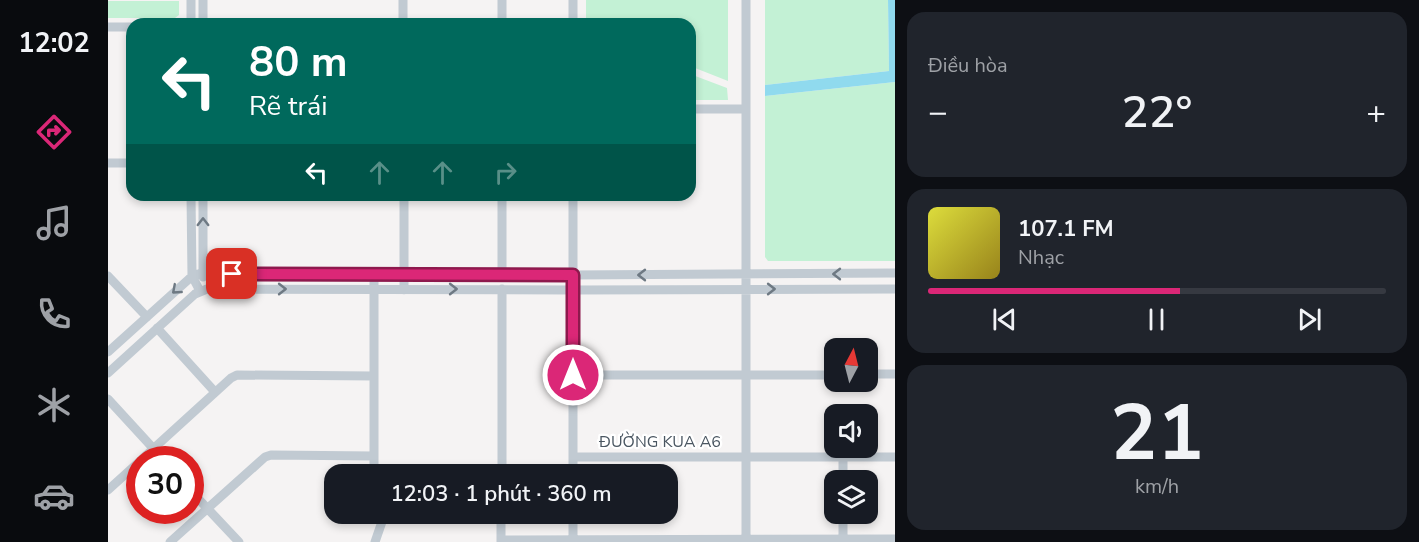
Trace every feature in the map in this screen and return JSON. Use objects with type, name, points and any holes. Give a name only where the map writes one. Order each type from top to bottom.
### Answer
[{"type":"street","points":[[191,0],[191,18]]},
{"type":"street","points":[[203,0],[203,18]]},
{"type":"street","points":[[404,0],[404,18]]},
{"type":"street","points":[[502,0],[502,18]]},
{"type":"street","points":[[573,0],[573,18]]},
{"type":"street","points":[[746,0],[746,541]]},
{"type":"street","points":[[108,27],[126,27]]},
{"type":"street","points":[[696,109],[746,109]]},
{"type":"street","points":[[108,163],[126,163]]},
{"type":"street","points":[[192,201],[192,276],[200,291]]},
{"type":"street","points":[[200,291],[204,274],[203,201]]},
{"type":"street","points":[[404,201],[404,290]]},
{"type":"street","points":[[502,201],[502,274]]},
{"type":"street","points":[[573,201],[573,464]]},
{"type":"street","points":[[122,359],[110,350],[192,276],[204,274],[895,273]]},
{"type":"street","points":[[374,274],[374,464]]},
{"type":"street","points":[[108,276],[147,317]]},
{"type":"street","points":[[108,373],[200,291],[207,289],[895,289]]},
{"type":"street","points":[[502,290],[502,464]]},
{"type":"street","points":[[157,328],[216,392]]},
{"type":"street","points":[[878,374],[895,374]]},
{"type":"street","points":[[155,446],[231,378],[240,375],[374,376]]},
{"type":"street","points":[[573,375],[824,375]]},
{"type":"street","points":[[108,399],[151,446]]},
{"type":"street","points":[[170,542],[262,458],[267,456],[374,456]]},
{"type":"street","name":"ĐƯỜNG KUA A6","points":[[573,458],[824,457]]},
{"type":"street","name":"ĐƯỜNG KUA A6","points":[[878,457],[895,457]]},
{"type":"street","points":[[108,490],[126,474]]},
{"type":"street","points":[[204,505],[239,542]]},
{"type":"street","points":[[375,542],[381,524]]},
{"type":"street","points":[[501,524],[501,541],[892,540]]},
{"type":"street","points":[[573,524],[573,541]]},
{"type":"street","points":[[843,524],[843,540]]},
{"type":"green space","points":[[586,0],[728,0],[728,81],[696,68],[696,18],[586,18]]},
{"type":"green space","points":[[765,0],[888,0],[889,71],[765,85]]},
{"type":"green space","points":[[108,1],[179,1],[179,15],[175,18],[108,18]]},
{"type":"green space","points":[[696,76],[727,88],[728,100],[696,100]]},
{"type":"green space","points":[[895,82],[895,261],[768,261],[765,257],[765,96]]},
{"type":"water","points":[[888,0],[895,0],[895,82],[765,96],[765,85],[889,71]]},
{"type":"route","points":[[232,274],[573,275],[573,375]]}]
